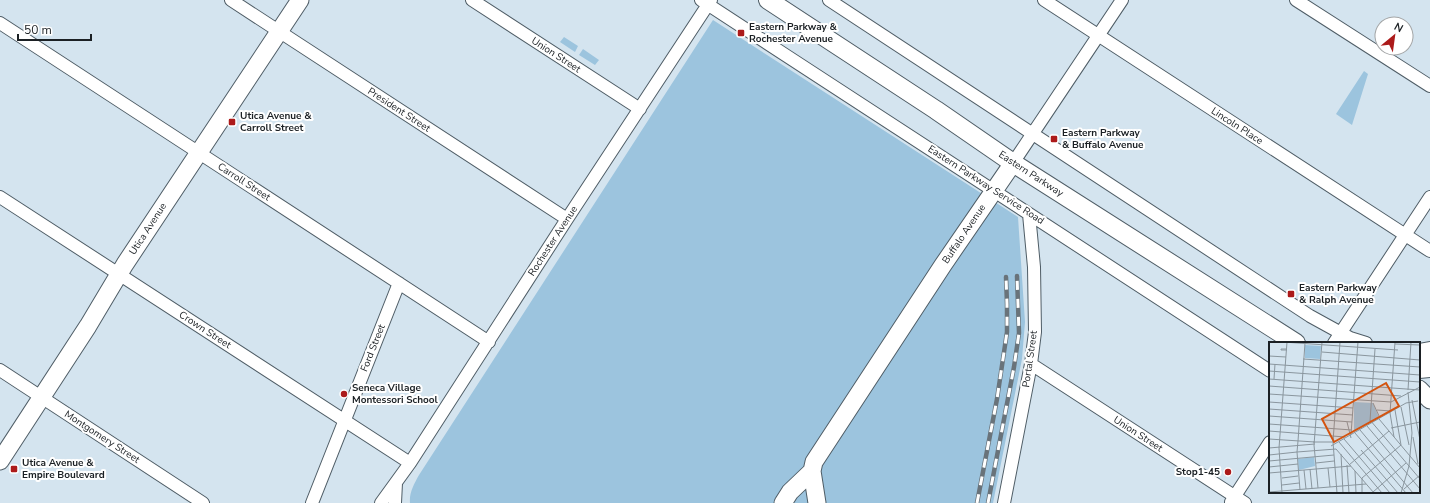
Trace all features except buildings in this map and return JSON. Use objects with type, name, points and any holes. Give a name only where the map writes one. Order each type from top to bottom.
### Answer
[{"type":"main road","name":"Utica Avenue","points":[[0,461],[88,326],[119,274],[300,0]]},
{"type":"main road","name":"Eastern Parkway","points":[[768,0],[936,110],[1013,163],[1294,342]]},
{"type":"main road","name":"Buffalo Avenue","points":[[783,503],[790,492],[812,471],[812,466],[816,458],[934,278],[1013,163]]},
{"type":"main road","points":[[1420,353],[1430,352]]},
{"type":"main road","points":[[1420,369],[1430,368]]},
{"type":"main road","points":[[1420,390],[1430,400]]},
{"type":"main road","points":[[812,471],[817,503]]},
{"type":"street","name":"President Street","points":[[230,0],[567,219]]},
{"type":"street","name":"Union Street","points":[[472,0],[640,109]]},
{"type":"street","points":[[829,0],[1310,316],[1338,338],[1350,338],[1363,342]]},
{"type":"street","name":"Lincoln Place","points":[[1044,0],[1430,251]]},
{"type":"street","name":"Buffalo Avenue","points":[[1013,163],[1122,0]]},
{"type":"street","points":[[1296,0],[1430,86]]},
{"type":"street","name":"Rochester Avenue","points":[[381,503],[410,463],[489,342],[567,219],[640,109],[707,1]]},
{"type":"street","name":"Eastern Parkway Service Road","points":[[707,1],[1269,370]]},
{"type":"street","name":"Carroll Street","points":[[0,23],[489,342]]},
{"type":"street","name":"Crown Street","points":[[0,197],[410,463]]},
{"type":"street","points":[[1338,338],[1430,197]]},
{"type":"street","name":"Portal Street","points":[[1004,503],[1031,364],[1035,332],[1035,295],[1029,214]]},
{"type":"street","name":"Ford Street","points":[[312,503],[399,283]]},
{"type":"street","name":"Union Street","points":[[1031,364],[1237,501]]},
{"type":"street","name":"Montgomery Street","points":[[0,370],[203,503]]},
{"type":"street","points":[[1237,501],[1269,444]]},
{"type":"street","points":[[395,503],[396,482]]},
{"type":"shaded area","points":[[713,20],[1018,217],[1025,322],[1022,359],[993,503],[410,503],[411,492],[419,475]]},
{"type":"shaded area","points":[[564,37],[578,46],[575,52],[560,42]]},
{"type":"shaded area","points":[[583,49],[599,60],[595,65],[579,55]]},
{"type":"shaded area","points":[[1364,71],[1368,74],[1352,125],[1336,114]]},
{"type":"railway","points":[[988,503],[1019,333],[1017,276]]},
{"type":"railway","points":[[977,503],[997,399],[1007,332],[1006,277]]},
{"type":"place","name":"Eastern Parkway & Rochester Avenue","points":[[741,33]]},
{"type":"place","name":"Utica Avenue & Carroll Street","points":[[232,122]]},
{"type":"place","name":"Eastern Parkway & Buffalo Avenue","points":[[1054,139]]},
{"type":"place","name":"Eastern Parkway & Ralph Avenue","points":[[1291,294]]},
{"type":"place","name":"Seneca Village Montessori School","points":[[344,394]]},
{"type":"place","name":"Utica Avenue & Empire Boulevard","points":[[14,469]]},
{"type":"place","name":"Stop1-45","points":[[1228,472]]}]
